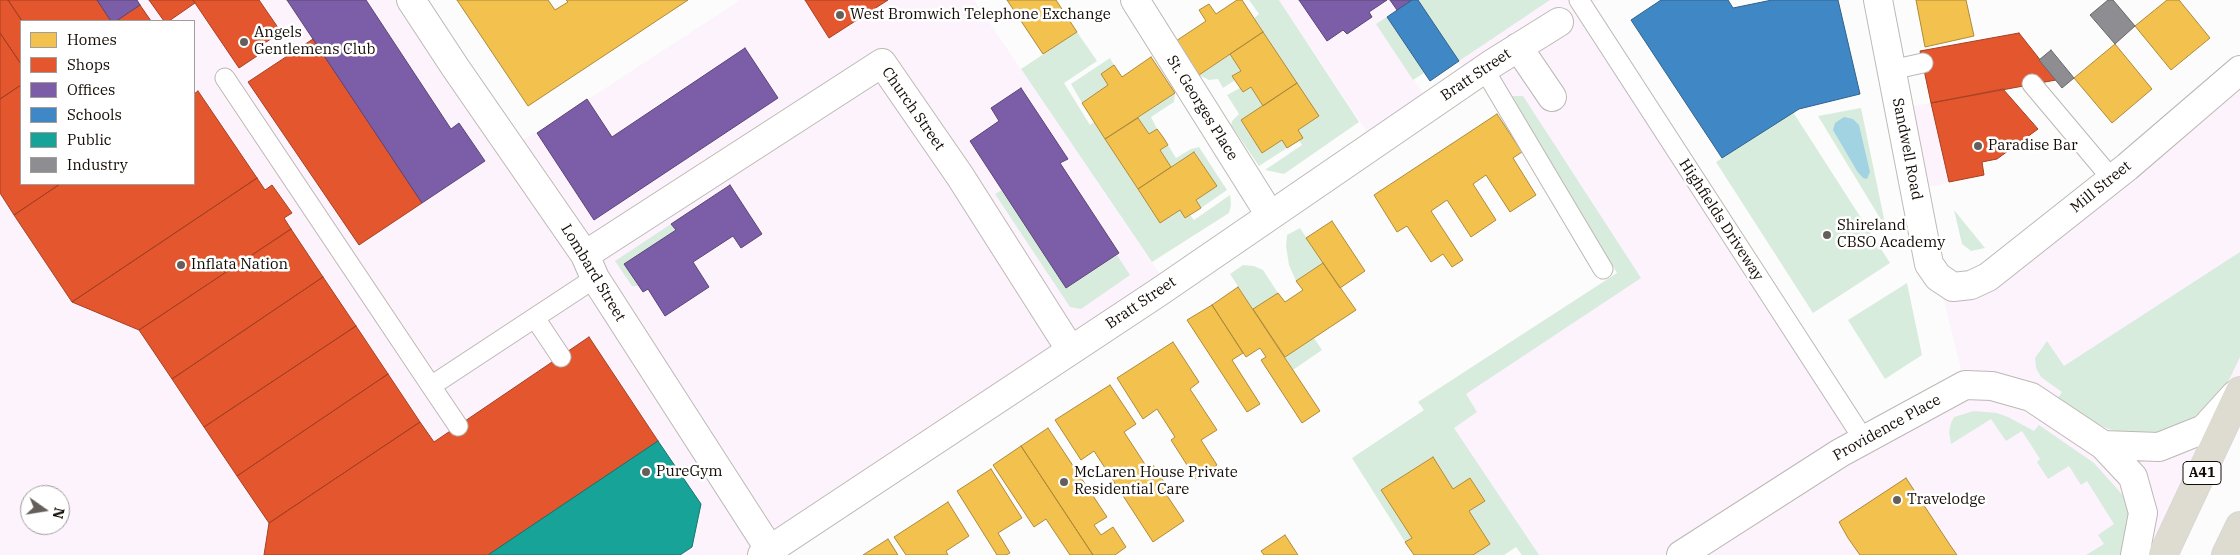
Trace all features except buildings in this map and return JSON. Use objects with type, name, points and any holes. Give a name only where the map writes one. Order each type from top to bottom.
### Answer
[{"type":"highway","name":"A41","points":[[2163,555],[2240,391]]},
{"type":"highway","points":[[2226,555],[2240,526]]},
{"type":"street","name":"St. Georges Place","points":[[1135,0],[1270,215]]},
{"type":"street","name":"Sandwell Road","points":[[1878,0],[1929,264],[1938,277],[1953,287]]},
{"type":"street","name":"Lombard Street","points":[[414,1],[455,67],[590,267],[766,553]]},
{"type":"street","name":"Bratt Street","points":[[766,553],[1070,349],[1159,292],[1484,69],[1559,22]]},
{"type":"street","name":"Bratt Street","points":[[1518,47],[1552,97]]},
{"type":"street","name":"Church Street","points":[[590,267],[882,62],[960,176],[1070,349]]},
{"type":"street","name":"Mill Street","points":[[1953,287],[1971,286],[1988,277],[2112,180],[2240,70]]},
{"type":"street","name":"Providence Place","points":[[1680,555],[1778,491],[1864,440],[1965,385],[1992,386],[2030,397],[2103,445],[2133,477],[2143,513],[2135,555]]},
{"type":"street","points":[[2103,445],[2159,447],[2204,429],[2240,391]]},
{"type":"lane","name":"Highfields Driveway","points":[[1579,0],[1864,440]]},
{"type":"lane","points":[[1891,70],[1923,63]]},
{"type":"lane","points":[[1484,69],[1603,269]]},
{"type":"lane","points":[[224,78],[458,426]]},
{"type":"lane","points":[[2032,84],[2112,180]]},
{"type":"lane","points":[[431,386],[535,318],[590,267]]},
{"type":"lane","points":[[535,318],[561,357]]},
{"type":"shaded area","points":[[0,0],[411,0],[510,147],[543,129],[740,0],[974,0],[1168,286],[762,555],[0,555]],"holes":[[[313,40],[422,203],[360,245],[249,82]]]},
{"type":"shaded area","points":[[1279,0],[1412,0],[1377,25],[1431,105],[1374,143]]},
{"type":"shaded area","points":[[1418,0],[1598,0],[1584,8],[1864,440],[1965,385],[1938,277],[1953,287],[2240,70],[2240,391],[2163,555],[1522,555],[1418,402],[1617,273],[1507,96],[1469,79]]},
{"type":"shaded area","name":"Paradise Bar","points":[[2003,89],[2038,129],[1997,159],[1982,162],[1984,175],[1914,190],[1899,109]]},
{"type":"green space","points":[[1249,0],[1279,0],[1359,122],[1284,174],[1265,170],[1302,145],[1299,140],[1298,130],[1318,116],[1254,18],[1259,14]]},
{"type":"green space","points":[[1418,0],[1550,0],[1459,61]]},
{"type":"green space","points":[[1387,17],[1424,73],[1413,80],[1376,24]]},
{"type":"green space","points":[[1077,32],[1097,61],[1064,83],[1090,125],[1094,122],[1160,222],[1180,210],[1185,218],[1190,215],[1194,220],[1230,195],[1231,205],[1229,213],[1152,262],[1021,69]]},
{"type":"green space","points":[[1230,54],[1241,71],[1232,76],[1235,80],[1223,88],[1218,79],[1209,80],[1199,75]]},
{"type":"green space","points":[[1110,58],[1114,65],[1101,74],[1108,85],[1082,103],[1071,84]]},
{"type":"green space","points":[[1251,87],[1263,106],[1241,121],[1262,153],[1282,140],[1287,148],[1259,166],[1231,125],[1232,121],[1239,114],[1227,95],[1240,88],[1243,92]]},
{"type":"green space","points":[[1175,93],[1174,102],[1151,117],[1157,129],[1149,134],[1138,118]]},
{"type":"green space","points":[[1507,96],[1523,96],[1641,278],[1466,394],[1477,412],[1454,428],[1539,555],[1522,555],[1516,547],[1504,555],[1473,555],[1490,544],[1469,511],[1485,500],[1470,478],[1453,489],[1432,457],[1381,490],[1412,538],[1405,542],[1352,458],[1424,410],[1418,402],[1617,273]]},
{"type":"green space","points":[[1861,108],[1886,228],[1818,116]]},
{"type":"green space","points":[[1793,112],[1890,263],[1813,313],[1716,162]]},
{"type":"green space","points":[[1168,145],[1176,158],[1191,149],[1199,147],[1227,190],[1201,208],[1196,200],[1217,186],[1195,152],[1171,167],[1160,150]]},
{"type":"green space","points":[[1002,190],[1066,288],[1117,255],[1130,275],[1081,309],[1070,307],[995,194]]},
{"type":"green space","points":[[1954,210],[1985,248],[1971,251],[1962,244]]},
{"type":"green space","points":[[671,224],[676,230],[624,264],[638,286],[632,286],[615,261]]},
{"type":"green space","points":[[1300,228],[1323,263],[1296,281],[1289,265],[1286,246],[1287,235]]},
{"type":"green space","points":[[2240,252],[2240,357],[2228,382],[2205,411],[2168,431],[2148,435],[2126,434],[2106,428],[2078,414],[2057,399],[2062,392],[2041,377],[2036,368],[2035,358],[2047,341],[2064,366]]},
{"type":"green space","points":[[1243,265],[1254,266],[1263,270],[1278,293],[1253,309],[1230,274]]},
{"type":"green space","points":[[1907,283],[1922,355],[1885,379],[1848,320]]},
{"type":"green space","points":[[1314,338],[1322,350],[1293,370],[1285,357]]},
{"type":"green space","points":[[1974,411],[1997,413],[2034,431],[2039,425],[2094,463],[2128,501],[2133,516],[2128,555],[2086,555],[2104,544],[2098,535],[2114,524],[2087,481],[2081,485],[2069,466],[2048,479],[2037,462],[2040,459],[2022,431],[2006,441],[1991,419],[1951,444],[1949,432],[1954,417]]},
{"type":"water","points":[[1844,117],[1853,119],[1859,125],[1870,172],[1867,179],[1863,178],[1857,171],[1833,130],[1835,123]]},
{"type":"place","name":"West Bromwich Telephone Exchange","points":[[840,15]]},
{"type":"place","name":"Angels Gentlemens Club","points":[[244,42]]},
{"type":"place","name":"Paradise Bar","points":[[1978,146]]},
{"type":"place","name":"Shireland CBSO Academy","points":[[1827,235]]},
{"type":"place","name":"Inflata Nation","points":[[181,265]]},
{"type":"place","name":"PureGym","points":[[646,472]]},
{"type":"place","name":"McLaren House Private Residential Care","points":[[1064,482]]},
{"type":"place","name":"Travelodge","points":[[1897,500]]}]
